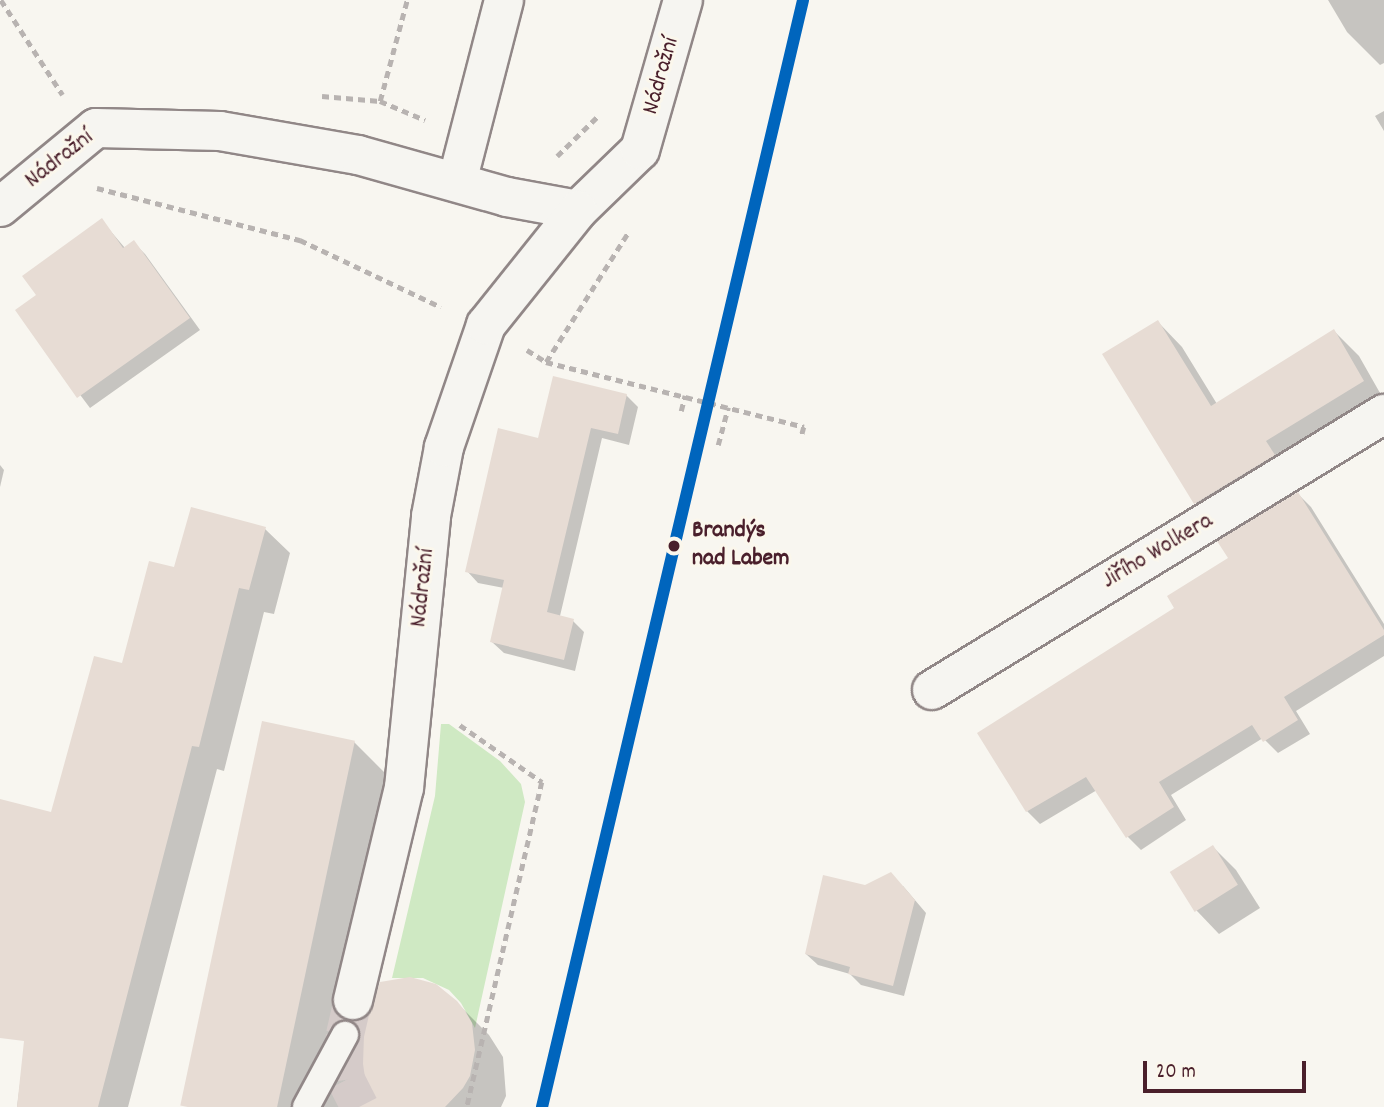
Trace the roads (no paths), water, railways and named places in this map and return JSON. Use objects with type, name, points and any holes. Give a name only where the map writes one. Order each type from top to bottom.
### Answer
[{"type":"street","points":[[457,182],[503,0]]},
{"type":"street","name":"Nádražní","points":[[349,1017],[404,788],[431,516],[443,447],[486,325],[578,210],[640,150],[683,0]]},
{"type":"street","name":"Nádražní","points":[[0,207],[96,128],[220,131],[358,155],[507,197],[578,210]]},
{"type":"street","name":"Jiřího Wolkera","points":[[932,690],[1384,414]]},
{"type":"lane","points":[[306,1107],[349,1017]]},
{"type":"tunnel","points":[[353,1000],[345,1035],[344,1065],[346,1080],[360,1107]]},
{"type":"place","name":"Brandýs nad Labem","points":[[674,546]]}]
